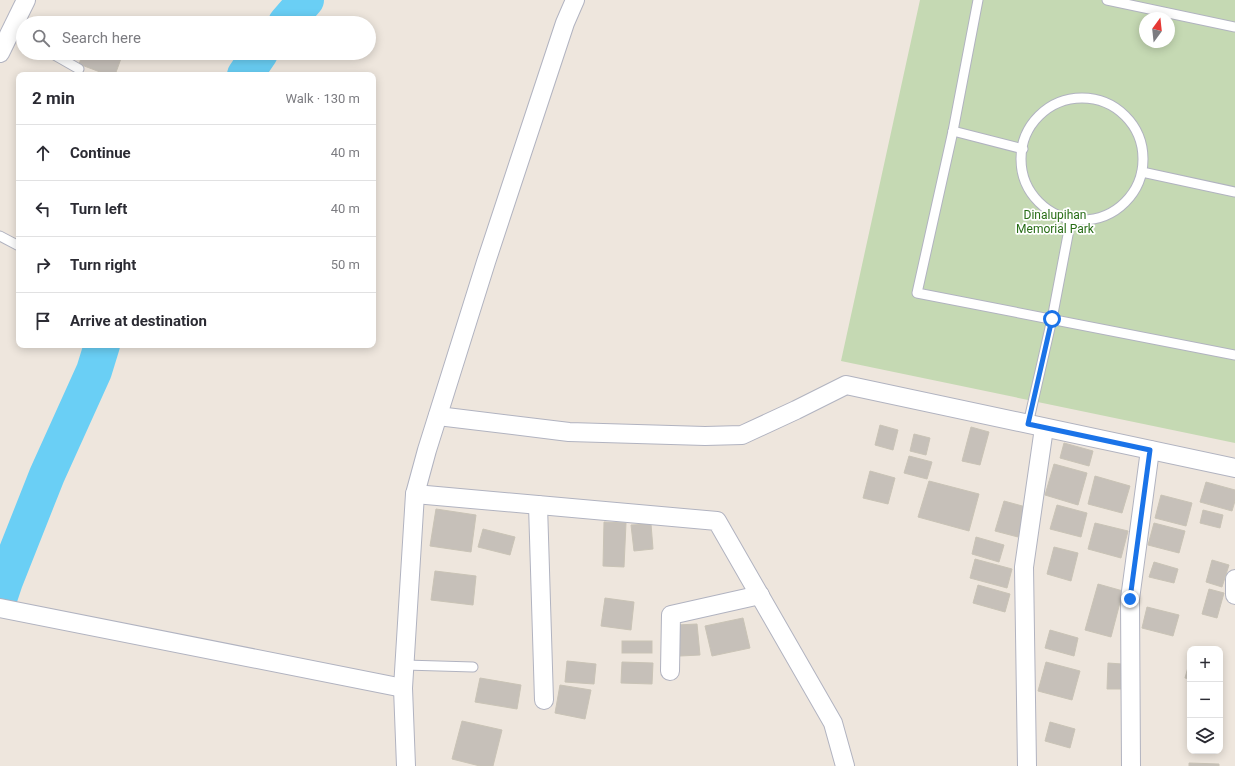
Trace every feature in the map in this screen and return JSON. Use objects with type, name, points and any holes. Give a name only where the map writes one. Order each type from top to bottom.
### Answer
[{"type":"street","points":[[22,16],[26,0]]},
{"type":"street","points":[[406,766],[403,688],[415,494],[427,450],[486,262],[530,128],[575,0]]},
{"type":"street","points":[[0,53],[16,35]]},
{"type":"street","points":[[438,416],[569,432],[705,436],[742,435],[846,385],[1235,468]]},
{"type":"street","points":[[1027,766],[1024,567],[1036,426]]},
{"type":"street","points":[[1131,766],[1130,599],[1150,450]]},
{"type":"street","points":[[415,494],[717,521],[833,723],[845,766]]},
{"type":"street","points":[[538,505],[544,700]]},
{"type":"street","points":[[1235,579],[1235,595]]},
{"type":"street","points":[[670,671],[671,615],[760,595]]},
{"type":"street","points":[[0,608],[403,688]]},
{"type":"lane","points":[[978,0],[952,131],[917,293],[1235,355]]},
{"type":"lane","points":[[1107,0],[1235,27]]},
{"type":"lane","points":[[63,60],[79,69]]},
{"type":"lane","points":[[1088,98],[1113,106],[1130,120],[1141,140],[1144,162],[1142,172],[1140,184],[1127,203],[1108,216],[1084,221],[1061,217],[1041,205],[1027,186],[1020,161],[1025,136],[1040,114],[1062,101],[1088,98]]},
{"type":"lane","points":[[952,131],[1022,149]]},
{"type":"lane","points":[[1142,172],[1235,192]]},
{"type":"lane","points":[[1036,426],[1052,319],[1071,219]]},
{"type":"lane","points":[[0,236],[16,244]]},
{"type":"lane","points":[[405,665],[472,667]]},
{"type":"green space","name":"Dinalupihan Memorial Park","points":[[920,0],[1235,0],[1235,443],[841,361]]},
{"type":"building","points":[[80,60],[120,60],[116,72],[100,72],[79,64]]},
{"type":"building","points":[[880,425],[898,430],[893,450],[875,445]]},
{"type":"building","points":[[971,427],[989,432],[980,465],[962,461]]},
{"type":"building","points":[[914,434],[930,438],[926,455],[910,451]]},
{"type":"building","points":[[1064,443],[1093,451],[1089,466],[1060,458]]},
{"type":"building","points":[[909,456],[932,462],[927,479],[904,473]]},
{"type":"building","points":[[1054,464],[1087,473],[1078,505],[1045,495]]},
{"type":"building","points":[[870,471],[895,478],[888,504],[863,498]]},
{"type":"building","points":[[1095,476],[1130,486],[1122,513],[1088,504]]},
{"type":"building","points":[[929,481],[979,494],[969,531],[918,517]]},
{"type":"building","points":[[1206,482],[1235,490],[1235,501],[1232,511],[1200,502]]},
{"type":"building","points":[[1161,495],[1192,503],[1186,526],[1155,518]]},
{"type":"building","points":[[1004,501],[1026,507],[1018,537],[995,531]]},
{"type":"building","points":[[1057,505],[1087,513],[1081,537],[1050,529]]},
{"type":"building","points":[[436,509],[476,515],[471,552],[430,546]]},
{"type":"building","points":[[1203,510],[1223,515],[1220,528],[1200,523]]},
{"type":"building","points":[[604,522],[626,523],[624,567],[603,566]]},
{"type":"building","points":[[1095,523],[1128,531],[1121,558],[1088,549]]},
{"type":"building","points":[[1154,523],[1185,531],[1179,553],[1148,545]]},
{"type":"building","points":[[651,524],[653,549],[634,551],[631,525]]},
{"type":"building","points":[[483,529],[515,537],[510,555],[478,547]]},
{"type":"building","points":[[976,537],[1004,545],[999,562],[972,554]]},
{"type":"building","points":[[1054,547],[1078,553],[1071,581],[1047,574]]},
{"type":"building","points":[[975,559],[1012,569],[1007,588],[970,578]]},
{"type":"building","points":[[1212,560],[1229,565],[1222,587],[1206,582]]},
{"type":"building","points":[[1154,562],[1178,569],[1174,583],[1149,577]]},
{"type":"building","points":[[435,571],[476,576],[473,605],[431,600]]},
{"type":"building","points":[[1098,584],[1123,591],[1111,637],[1085,630]]},
{"type":"building","points":[[978,585],[1010,594],[1005,612],[973,603]]},
{"type":"building","points":[[1209,589],[1224,593],[1217,618],[1202,614]]},
{"type":"building","points":[[605,598],[634,602],[631,630],[601,626]]},
{"type":"building","points":[[1147,607],[1179,615],[1173,636],[1142,628]]},
{"type":"building","points":[[743,618],[750,648],[712,656],[705,626]]},
{"type":"building","points":[[697,624],[700,655],[680,656],[677,625]]},
{"type":"building","points":[[1050,630],[1078,638],[1074,656],[1045,648]]},
{"type":"building","points":[[622,641],[652,641],[652,653],[622,653]]},
{"type":"building","points":[[567,661],[596,664],[594,684],[565,682]]},
{"type":"building","points":[[622,662],[653,663],[652,684],[621,683]]},
{"type":"building","points":[[1046,662],[1080,671],[1072,700],[1038,691]]},
{"type":"building","points":[[1108,663],[1122,664],[1121,689],[1107,689]]},
{"type":"building","points":[[480,678],[521,685],[517,709],[475,702]]},
{"type":"building","points":[[560,685],[591,690],[585,719],[555,713]]},
{"type":"building","points":[[462,721],[502,730],[493,766],[480,766],[452,759]]},
{"type":"building","points":[[1050,722],[1075,729],[1070,748],[1045,741]]},
{"type":"building","points":[[1189,763],[1219,764],[1219,766],[1189,766]]},
{"type":"waterway","points":[[292,16],[306,0]]},
{"type":"waterway","points":[[247,72],[255,60]]},
{"type":"waterway","points":[[0,596],[47,475],[94,371],[101,348]]},
{"type":"route","points":[[1052,319],[1028,424],[1150,450],[1130,599]]}]
